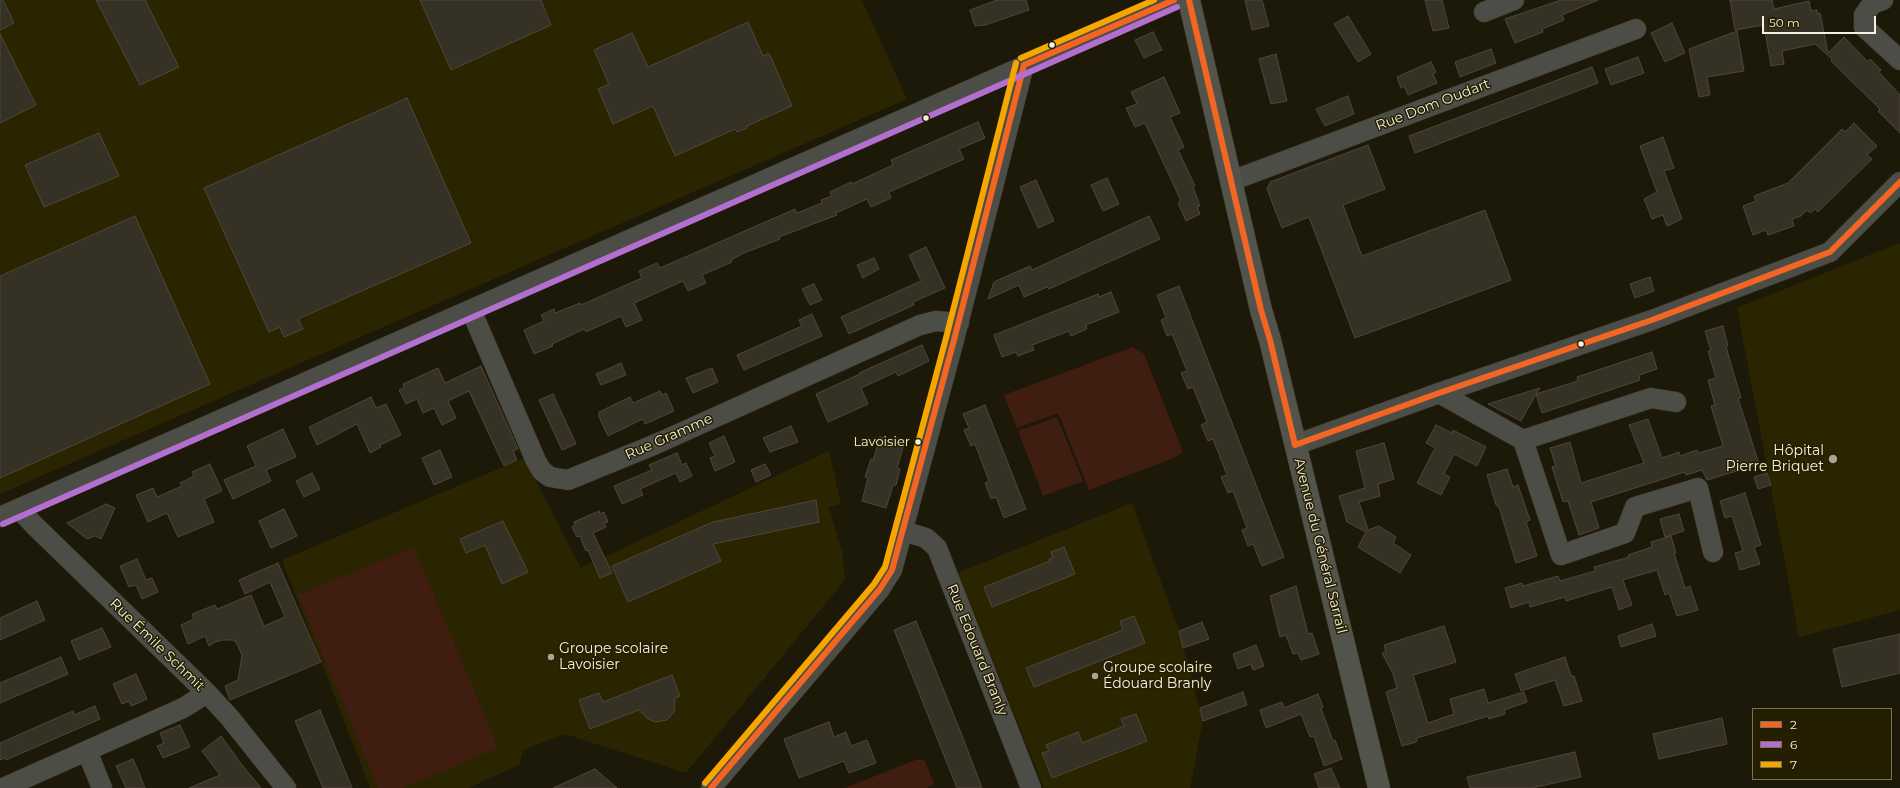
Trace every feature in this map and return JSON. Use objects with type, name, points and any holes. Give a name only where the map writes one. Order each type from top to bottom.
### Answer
[{"type":"main road","name":"Avenue du Général Sarrail","points":[[1189,0],[1261,310],[1270,340],[1379,788]]},
{"type":"street","points":[[0,517],[1174,0]]},
{"type":"street","points":[[1484,12],[1514,0]]},
{"type":"street","points":[[1883,0],[1872,4],[1864,14],[1864,26],[1900,60]]},
{"type":"street","name":"Rue Dom Oudart","points":[[1231,181],[1636,29]]},
{"type":"street","points":[[716,786],[887,580],[896,560],[959,323],[1024,65]]},
{"type":"street","points":[[1295,445],[1439,393],[1652,320],[1830,252],[1900,182]]},
{"type":"street","name":"Rue Gramme","points":[[471,310],[477,328],[536,461],[542,471],[550,476],[568,480],[656,444],[920,325],[936,321],[959,323]]},
{"type":"street","points":[[1439,393],[1523,440],[1561,555],[1625,533],[1635,507],[1698,488],[1713,552]]},
{"type":"street","points":[[1523,440],[1651,398],[1676,402]]},
{"type":"street","name":"Rue Émile Schmit","points":[[19,509],[207,693],[230,718],[286,788]]},
{"type":"street","name":"Rue Edouard Branly","points":[[903,531],[926,538],[937,548],[1031,788]]},
{"type":"street","points":[[3,788],[87,752],[183,708],[207,693]]},
{"type":"street","points":[[87,752],[102,788]]},
{"type":"shaded area","points":[[0,0],[862,0],[907,99],[0,494]]},
{"type":"shaded area","name":"Hôpital Pierre Briquet","points":[[1900,243],[1900,610],[1799,637],[1737,308]]},
{"type":"shaded area","points":[[1133,347],[1144,354],[1183,452],[1174,458],[1089,490],[1058,413],[1017,428],[1004,395]]},
{"type":"shaded area","points":[[1057,417],[1083,481],[1043,496],[1018,431]]},
{"type":"shaded area","name":"Groupe scolaire Lavoisier","points":[[829,451],[841,504],[829,507],[842,551],[845,580],[686,773],[565,734],[523,750],[519,765],[468,788],[370,788],[282,560],[524,458],[581,568]]},
{"type":"shaded area","name":"Groupe scolaire Édouard Branly","points":[[1132,503],[1179,631],[1203,721],[1190,788],[1044,788],[957,573]]},
{"type":"shaded area","points":[[414,547],[498,748],[403,788],[378,788],[298,595]]},
{"type":"shaded area","points":[[918,759],[925,761],[934,784],[927,788],[845,788]]},
{"type":"building","points":[[0,0],[3,0],[14,23],[0,30]]},
{"type":"building","points":[[96,0],[145,0],[179,67],[140,85]]},
{"type":"building","points":[[420,0],[541,0],[551,25],[451,70]]},
{"type":"building","points":[[997,0],[1026,0],[1029,10],[985,25],[975,26],[970,10]]},
{"type":"building","points":[[1245,0],[1262,0],[1269,26],[1252,30]]},
{"type":"building","points":[[1425,0],[1442,0],[1449,28],[1433,31]]},
{"type":"building","points":[[1561,0],[1598,0],[1562,15],[1564,20],[1542,29],[1543,32],[1515,43],[1505,19]]},
{"type":"building","points":[[1730,0],[1772,0],[1774,9],[1809,1],[1811,11],[1817,10],[1817,14],[1820,13],[1828,53],[1844,37],[1868,62],[1870,59],[1881,70],[1879,72],[1900,95],[1900,133],[1878,111],[1880,109],[1831,61],[1832,59],[1815,44],[1782,51],[1784,64],[1771,66],[1764,25],[1735,30]]},
{"type":"building","points":[[1348,16],[1371,54],[1358,62],[1334,24]]},
{"type":"building","points":[[748,22],[763,56],[769,53],[792,106],[747,126],[747,128],[737,132],[735,129],[675,156],[653,106],[613,124],[598,89],[609,84],[594,50],[632,33],[648,67]]},
{"type":"building","points":[[1672,23],[1685,53],[1665,62],[1651,33]]},
{"type":"building","points":[[1737,31],[1744,71],[1707,77],[1710,95],[1699,97],[1689,49]]},
{"type":"building","points":[[1153,32],[1162,50],[1144,58],[1135,40]]},
{"type":"building","points":[[0,34],[36,105],[0,123]]},
{"type":"building","points":[[1491,49],[1496,63],[1460,77],[1455,62]]},
{"type":"building","points":[[1276,54],[1287,101],[1271,104],[1259,59]]},
{"type":"building","points":[[1638,57],[1644,73],[1611,85],[1605,69]]},
{"type":"building","points":[[1431,62],[1436,72],[1433,74],[1437,83],[1408,95],[1404,86],[1401,88],[1397,77]]},
{"type":"building","points":[[1592,67],[1598,83],[1415,153],[1409,136]]},
{"type":"building","points":[[1164,77],[1180,113],[1170,117],[1184,147],[1178,150],[1195,186],[1193,187],[1200,206],[1197,207],[1200,214],[1186,221],[1178,203],[1181,201],[1145,123],[1135,127],[1126,108],[1137,104],[1131,92]]},
{"type":"building","points":[[1348,96],[1354,114],[1325,126],[1316,109]]},
{"type":"building","points":[[407,98],[471,243],[298,319],[303,329],[284,337],[280,327],[269,332],[204,188]]},
{"type":"building","points":[[978,122],[985,138],[959,149],[964,159],[889,192],[891,198],[871,207],[867,199],[836,213],[837,215],[779,237],[780,239],[744,253],[731,260],[732,262],[702,275],[706,283],[688,291],[683,281],[634,303],[642,320],[626,327],[621,316],[586,332],[584,329],[552,344],[553,346],[534,354],[524,330],[544,321],[541,315],[554,309],[555,313],[580,303],[581,305],[642,278],[639,271],[657,263],[660,268],[795,209],[797,213],[822,203],[821,200],[832,196],[830,192],[851,182],[852,184],[893,165],[891,160]]},
{"type":"building","points":[[1854,123],[1877,146],[1867,155],[1872,159],[1818,212],[1815,209],[1810,213],[1807,210],[1801,216],[1792,219],[1794,226],[1768,235],[1766,230],[1753,235],[1743,206],[1756,201],[1754,196],[1788,183],[1842,129],[1845,132]]},
{"type":"building","points":[[99,133],[119,176],[44,207],[25,165]]},
{"type":"building","points":[[1663,137],[1674,168],[1664,171],[1682,219],[1667,226],[1663,215],[1652,219],[1644,199],[1657,192],[1640,146]]},
{"type":"building","points":[[1368,145],[1385,189],[1343,205],[1362,256],[1485,210],[1511,280],[1355,338],[1309,217],[1282,228],[1267,189],[1270,182]]},
{"type":"building","points":[[1107,178],[1119,204],[1103,211],[1091,185]]},
{"type":"building","points":[[1036,180],[1054,221],[1038,228],[1020,187]]},
{"type":"building","points":[[135,216],[210,384],[0,478],[0,276]]},
{"type":"building","points":[[1149,216],[1160,239],[1049,289],[1047,287],[1024,297],[1019,285],[988,299],[994,282],[1030,266],[1032,270]]},
{"type":"building","points":[[926,247],[945,288],[913,302],[914,305],[849,334],[841,317],[921,281],[909,255]]},
{"type":"building","points":[[874,258],[879,269],[863,278],[857,265]]},
{"type":"building","points":[[1650,277],[1654,291],[1635,298],[1630,284]]},
{"type":"building","points":[[814,284],[822,300],[810,305],[802,289]]},
{"type":"building","points":[[1179,286],[1284,557],[1262,566],[1253,544],[1248,546],[1242,530],[1247,528],[1233,491],[1228,493],[1221,477],[1227,475],[1213,439],[1208,441],[1201,425],[1207,422],[1193,387],[1188,389],[1181,373],[1187,371],[1172,334],[1167,336],[1161,320],[1166,318],[1157,295]]},
{"type":"building","points":[[1111,292],[1119,312],[1086,325],[1087,329],[1071,336],[1069,331],[1032,345],[1034,350],[1018,356],[1016,352],[1002,357],[994,335],[1098,294],[1099,297]]},
{"type":"building","points":[[812,314],[822,336],[744,370],[737,355],[802,326],[799,320]]},
{"type":"building","points":[[1723,326],[1728,346],[1726,347],[1741,398],[1738,398],[1759,464],[1707,480],[1702,470],[1686,475],[1685,472],[1591,502],[1599,528],[1579,535],[1568,501],[1563,502],[1552,467],[1556,466],[1550,448],[1570,442],[1581,483],[1644,463],[1629,425],[1648,419],[1662,458],[1679,452],[1680,456],[1697,450],[1698,453],[1723,446],[1711,406],[1715,405],[1708,380],[1716,378],[1708,351],[1711,351],[1705,331]]},
{"type":"building","points":[[922,345],[929,361],[898,376],[896,372],[861,388],[868,404],[828,422],[816,394]]},
{"type":"building","points":[[1652,352],[1657,369],[1639,375],[1640,380],[1542,413],[1536,394],[1578,381],[1577,377]]},
{"type":"building","points":[[621,363],[626,375],[601,385],[596,374]]},
{"type":"building","points":[[481,366],[518,449],[513,451],[517,460],[504,466],[469,391],[448,401],[456,418],[442,425],[434,408],[423,413],[417,399],[406,404],[399,390],[404,387],[403,384],[438,368],[445,383]]},
{"type":"building","points":[[712,368],[718,382],[693,393],[686,378]]},
{"type":"building","points":[[1540,388],[1521,421],[1488,404]]},
{"type":"building","points":[[660,391],[662,395],[666,393],[674,411],[645,424],[643,419],[608,436],[599,417],[599,412],[630,397],[633,403]]},
{"type":"building","points":[[553,394],[576,444],[562,450],[539,400]]},
{"type":"building","points":[[371,397],[376,408],[386,404],[401,435],[380,445],[381,447],[370,453],[357,424],[317,445],[309,427]]},
{"type":"building","points":[[985,405],[1026,509],[1004,518],[996,497],[991,499],[985,483],[989,481],[975,444],[971,446],[964,430],[969,428],[963,414]]},
{"type":"building","points":[[1436,425],[1452,433],[1453,430],[1486,447],[1477,466],[1454,454],[1444,474],[1450,477],[1441,495],[1417,483],[1435,448],[1426,443]]},
{"type":"building","points":[[791,426],[798,442],[770,452],[763,438]]},
{"type":"building","points":[[283,429],[296,457],[266,470],[271,481],[233,499],[224,480],[256,466],[247,446]]},
{"type":"building","points":[[724,436],[735,462],[715,471],[710,458],[715,456],[709,443]]},
{"type":"building","points":[[880,437],[904,444],[897,468],[900,469],[896,485],[893,485],[886,508],[862,501],[868,478],[865,477],[871,459],[873,460]]},
{"type":"building","points":[[1384,443],[1394,479],[1378,484],[1380,496],[1359,502],[1368,530],[1379,526],[1396,537],[1393,543],[1411,555],[1400,573],[1358,547],[1366,532],[1347,522],[1339,496],[1365,488],[1356,451]]},
{"type":"building","points":[[440,450],[452,477],[434,485],[422,458]]},
{"type":"building","points":[[677,453],[682,465],[686,463],[692,476],[680,482],[676,473],[640,489],[643,495],[622,504],[614,486],[652,470],[649,465]]},
{"type":"building","points":[[210,464],[222,491],[204,499],[214,522],[178,537],[167,513],[148,522],[136,495],[153,488],[157,497],[182,486],[180,483],[194,476],[192,472]]},
{"type":"building","points":[[765,464],[771,475],[756,482],[751,470]]},
{"type":"building","points":[[1507,469],[1513,487],[1518,485],[1530,520],[1526,522],[1537,556],[1516,563],[1499,507],[1496,505],[1487,475]]},
{"type":"building","points":[[312,473],[320,489],[304,497],[296,481]]},
{"type":"building","points":[[1767,473],[1771,485],[1758,489],[1754,477]]},
{"type":"building","points":[[1745,493],[1761,545],[1754,547],[1760,564],[1740,570],[1735,553],[1743,551],[1732,516],[1725,518],[1720,501]]},
{"type":"building","points":[[816,500],[819,522],[713,544],[721,561],[628,602],[612,566],[713,522]]},
{"type":"building","points":[[106,504],[115,508],[101,539],[95,536],[87,539],[67,523]]},
{"type":"building","points":[[284,509],[297,536],[271,548],[259,521]]},
{"type":"building","points":[[599,511],[600,514],[604,512],[608,522],[604,523],[606,527],[593,533],[612,573],[600,578],[588,550],[586,551],[580,536],[577,537],[572,527],[575,525],[574,522]]},
{"type":"building","points":[[1679,514],[1684,531],[1665,537],[1660,519]]},
{"type":"building","points":[[503,521],[528,572],[502,584],[485,545],[466,553],[460,539]]},
{"type":"building","points":[[1671,536],[1676,553],[1674,553],[1685,588],[1690,586],[1698,610],[1677,616],[1669,593],[1665,595],[1657,570],[1623,580],[1632,605],[1619,610],[1612,587],[1566,601],[1565,597],[1530,607],[1529,602],[1511,608],[1505,588],[1522,583],[1523,586],[1558,576],[1560,581],[1595,571],[1594,567],[1629,557],[1628,555],[1652,547],[1651,542]]},
{"type":"building","points":[[1064,547],[1075,574],[992,607],[984,587],[1050,561],[1049,559],[1053,558],[1051,552]]},
{"type":"building","points":[[137,559],[146,580],[152,578],[158,592],[142,599],[136,585],[129,587],[120,566]]},
{"type":"building","points":[[278,563],[321,662],[230,700],[225,686],[238,680],[242,655],[238,646],[234,640],[223,640],[215,642],[209,646],[205,636],[188,644],[181,625],[194,619],[192,614],[215,605],[217,609],[251,595],[264,626],[285,617],[270,582],[245,594],[239,580]]},
{"type":"building","points":[[1296,586],[1308,634],[1312,633],[1319,654],[1301,660],[1298,653],[1293,654],[1286,635],[1280,637],[1270,596]]},
{"type":"building","points":[[37,601],[45,620],[0,640],[0,618]]},
{"type":"building","points":[[1134,616],[1145,643],[1034,687],[1026,668],[1123,630],[1120,621]]},
{"type":"building","points":[[916,621],[982,788],[957,788],[894,630]]},
{"type":"building","points":[[1202,622],[1209,639],[1183,648],[1179,631]]},
{"type":"building","points":[[1652,624],[1656,636],[1621,647],[1618,636]]},
{"type":"building","points":[[1444,626],[1456,662],[1413,675],[1428,723],[1454,714],[1450,699],[1484,689],[1488,703],[1524,692],[1527,702],[1504,710],[1505,714],[1489,719],[1488,716],[1417,738],[1416,742],[1402,746],[1386,692],[1397,688],[1393,674],[1382,653],[1386,652],[1384,645]]},
{"type":"building","points":[[102,628],[111,647],[79,660],[71,641]]},
{"type":"building","points":[[1900,634],[1900,673],[1842,687],[1833,649]]},
{"type":"building","points":[[1256,645],[1264,666],[1253,670],[1251,664],[1238,669],[1233,654]]},
{"type":"building","points":[[61,657],[68,674],[0,703],[0,683]]},
{"type":"building","points":[[1565,657],[1571,676],[1574,676],[1582,701],[1564,706],[1555,680],[1521,691],[1515,674]]},
{"type":"building","points":[[136,674],[147,699],[131,706],[129,701],[122,704],[113,684]]},
{"type":"building","points":[[672,675],[680,696],[675,698],[674,712],[667,720],[655,722],[648,719],[639,710],[590,729],[579,700],[599,693],[603,702]]},
{"type":"building","points":[[1243,692],[1247,705],[1203,721],[1200,708]]},
{"type":"building","points":[[1318,694],[1323,707],[1321,708],[1333,741],[1335,740],[1342,759],[1324,766],[1314,736],[1310,737],[1301,714],[1266,728],[1260,710],[1282,702],[1284,708]]},
{"type":"building","points":[[95,706],[100,719],[6,760],[5,758],[0,760],[0,743],[73,711],[74,715]]},
{"type":"building","points":[[320,710],[352,788],[323,788],[295,721]]},
{"type":"building","points":[[1136,714],[1147,741],[1052,778],[1042,753],[1049,751],[1046,745],[1078,732],[1082,743],[1124,726],[1121,719]]},
{"type":"building","points":[[1722,718],[1727,744],[1659,759],[1653,734]]},
{"type":"building","points":[[829,722],[834,737],[846,732],[851,746],[867,740],[876,763],[849,773],[844,761],[799,778],[784,739]]},
{"type":"building","points":[[180,725],[190,747],[163,758],[157,746],[164,743],[160,733]]},
{"type":"building","points":[[221,736],[261,788],[189,788],[220,775],[202,751]]},
{"type":"building","points":[[1575,752],[1581,777],[1532,788],[1470,788],[1467,777]]},
{"type":"building","points":[[133,759],[145,788],[126,788],[116,766]]},
{"type":"building","points":[[1331,768],[1340,788],[1319,788],[1314,774]]},
{"type":"building","points":[[595,769],[617,788],[553,788]]},
{"type":"transit line","name":"7","points":[[1021,58],[1154,0]]},
{"type":"transit line","name":"2","points":[[1024,65],[1174,0]]},
{"type":"transit line","name":"2","points":[[1189,0],[1261,310],[1270,340],[1295,445]]},
{"type":"transit line","name":"6","points":[[3,524],[1177,7]]},
{"type":"transit line","name":"7","points":[[705,783],[874,584],[885,567],[946,338],[1016,63]]},
{"type":"transit line","name":"2","points":[[711,788],[880,589],[892,570],[954,340],[1024,65]]},
{"type":"transit line","name":"2","points":[[1295,445],[1439,393],[1652,320],[1830,252],[1900,182]]},
{"type":"place","name":"Lavoisier","points":[[918,442]]},
{"type":"place","name":"Hôpital Pierre Briquet","points":[[1833,459]]},
{"type":"place","name":"Groupe scolaire Lavoisier","points":[[551,657]]},
{"type":"place","name":"Groupe scolaire Édouard Branly","points":[[1095,676]]}]
